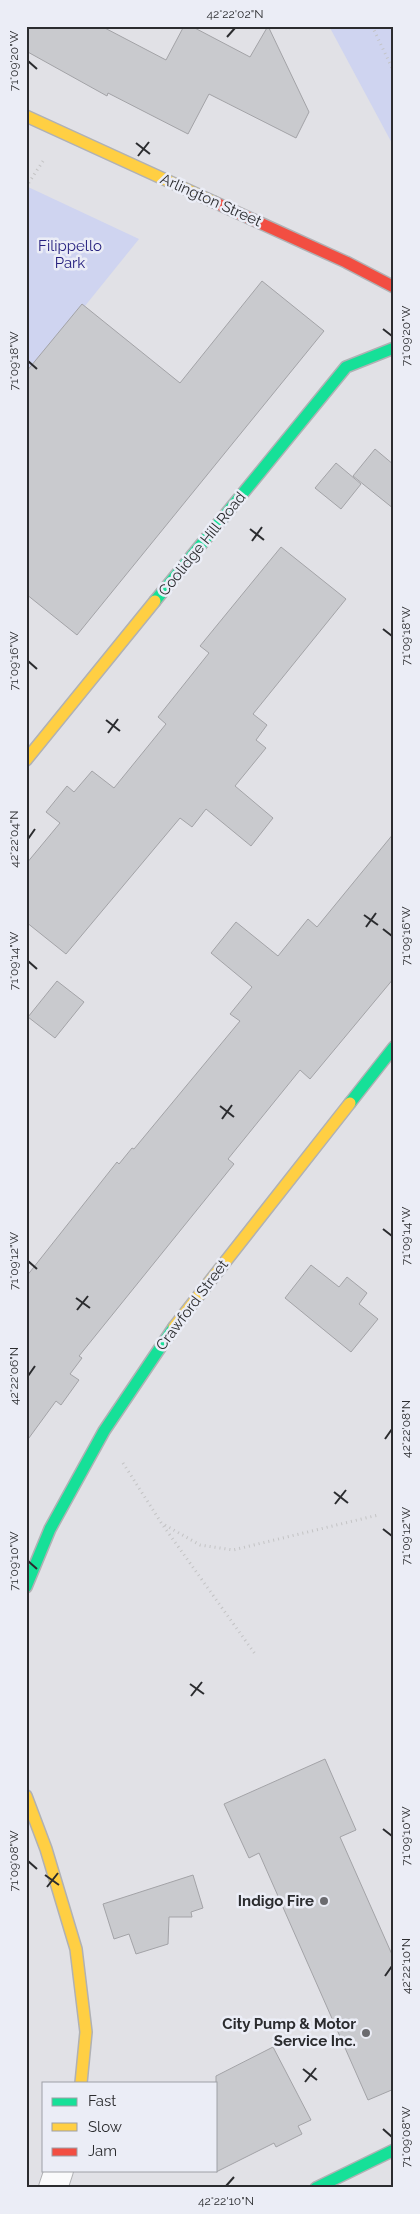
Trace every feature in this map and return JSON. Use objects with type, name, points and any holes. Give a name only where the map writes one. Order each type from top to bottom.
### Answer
[{"type":"street","name":"Arlington Street","points":[[26,116],[346,262],[394,287]]},
{"type":"street","name":"Coolidge Hill Road","points":[[26,760],[346,368],[394,348]]},
{"type":"street","name":"Crawford Street","points":[[26,1586],[50,1529],[104,1431],[179,1320],[394,1047]]},
{"type":"street","points":[[26,1796],[46,1849],[76,1949],[86,2032],[80,2082]]},
{"type":"street","points":[[316,2188],[394,2150]]},
{"type":"street","points":[[54,2188],[59,2172]]},
{"type":"path","points":[[372,26],[394,72]]},
{"type":"path","points":[[123,1462],[162,1524],[255,1654]]},
{"type":"path","points":[[162,1524],[200,1545],[233,1550],[378,1515]]},
{"type":"green space","points":[[329,26],[392,26],[394,31],[394,147]]},
{"type":"green space","name":"Filippello Park","points":[[26,186],[139,239],[26,379]]},
{"type":"building","points":[[26,26],[101,26],[166,60],[184,26],[191,26],[250,57],[268,26],[309,112],[296,138],[209,94],[188,134],[108,93],[107,96],[26,51]]},
{"type":"building","points":[[262,281],[324,331],[77,635],[26,594],[26,372],[82,304],[180,383]]},
{"type":"building","points":[[375,449],[394,465],[394,509],[353,476]]},
{"type":"building","points":[[336,463],[361,484],[341,509],[315,488]]},
{"type":"building","points":[[281,547],[346,599],[253,714],[267,725],[256,740],[266,748],[235,786],[273,818],[251,846],[206,809],[192,827],[180,818],[66,954],[26,922],[26,864],[60,823],[46,812],[67,786],[74,792],[92,771],[114,788],[166,724],[158,717],[209,653],[200,646]]},
{"type":"building","points":[[394,833],[394,978],[310,1079],[300,1070],[228,1159],[234,1164],[79,1356],[82,1358],[70,1374],[79,1380],[61,1405],[56,1401],[26,1442],[26,1277],[117,1162],[119,1164],[132,1148],[134,1149],[240,1021],[230,1014],[252,987],[211,953],[236,922],[278,956],[308,919],[317,927]]},
{"type":"building","points":[[57,981],[84,1002],[55,1038],[28,1017]]},
{"type":"building","points":[[311,1265],[339,1287],[347,1277],[367,1293],[359,1304],[378,1319],[351,1352],[285,1298]]},
{"type":"building","name":"Indigo Fire","points":[[325,1759],[356,1830],[340,1837],[394,1959],[394,2089],[368,2100],[259,1853],[249,1858],[224,1804]]},
{"type":"building","points":[[193,1875],[203,1908],[191,1912],[192,1917],[169,1917],[168,1944],[136,1954],[129,1934],[114,1939],[103,1904]]},
{"type":"building","points":[[273,2047],[311,2120],[298,2126],[302,2134],[276,2147],[274,2143],[218,2171],[218,2082],[216,2082],[216,2076]]},
{"type":"traffic: fast","points":[[155,601],[346,367],[394,348]]},
{"type":"traffic: fast","points":[[350,1103],[394,1047]]},
{"type":"traffic: fast","points":[[26,1587],[50,1529],[104,1431],[174,1327]]},
{"type":"traffic: fast","points":[[316,2188],[394,2150]]},
{"type":"traffic: slow","points":[[26,116],[214,202]]},
{"type":"traffic: slow","points":[[26,760],[155,601]]},
{"type":"traffic: slow","points":[[174,1327],[350,1103]]},
{"type":"traffic: slow","points":[[26,1796],[46,1849],[76,1949],[86,2032],[81,2082]]},
{"type":"traffic: jam","points":[[214,202],[346,262],[394,287]]},
{"type":"place","name":"Indigo Fire","points":[[324,1901]]},
{"type":"place","name":"City Pump & Motor Service Inc.","points":[[366,2033]]}]
